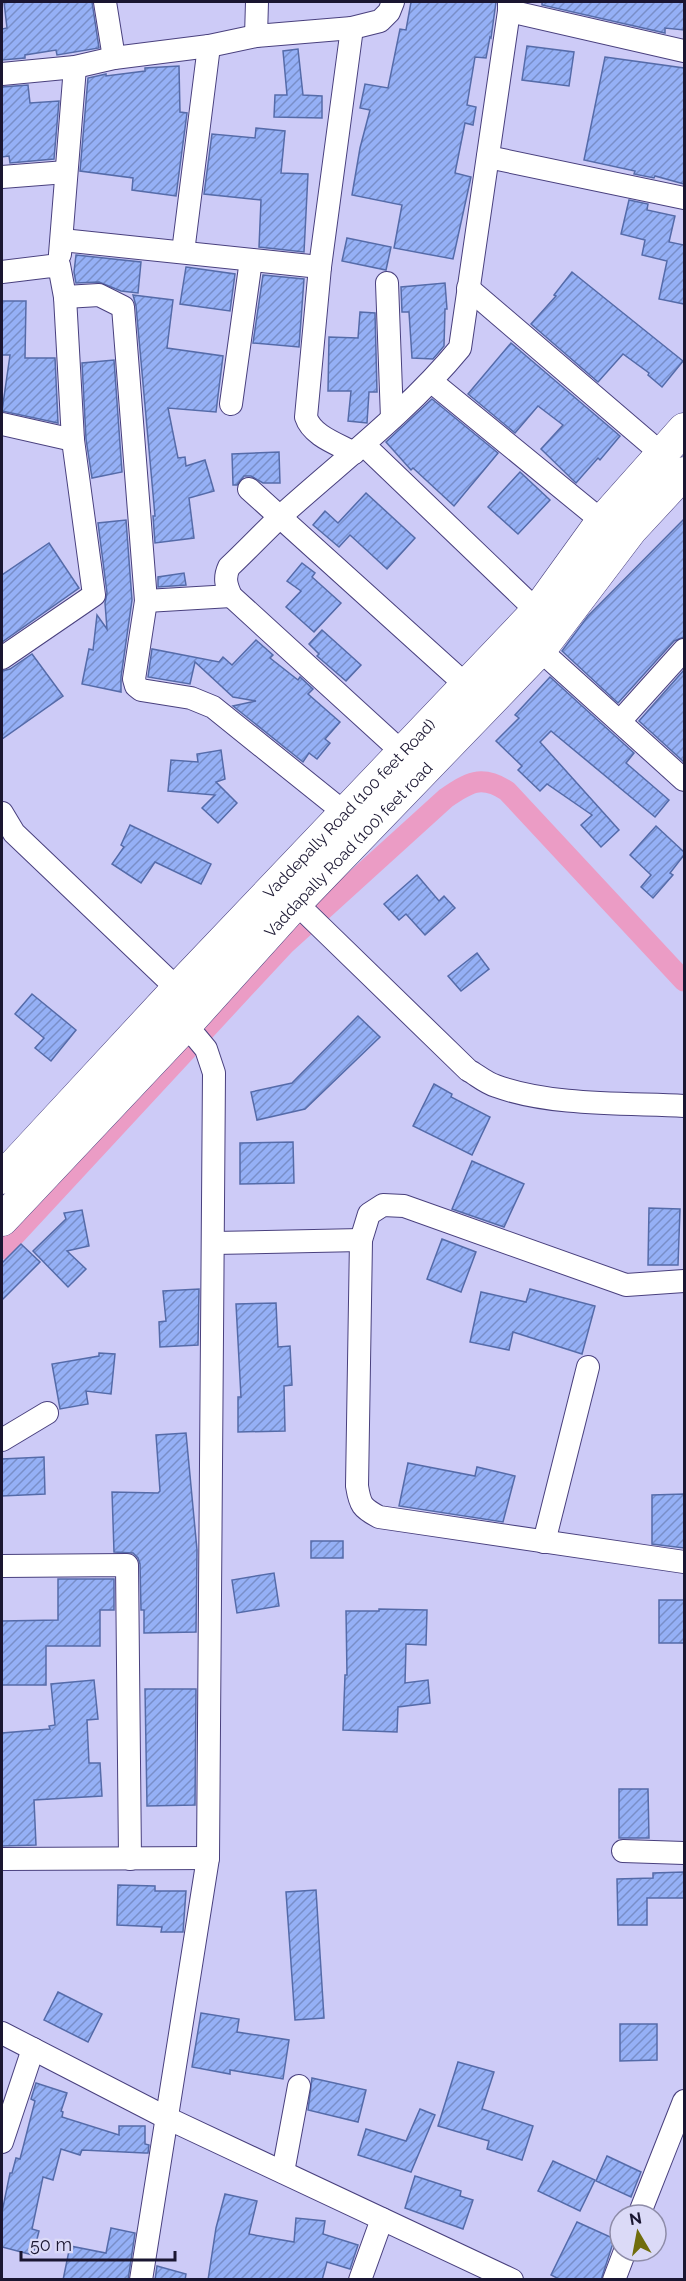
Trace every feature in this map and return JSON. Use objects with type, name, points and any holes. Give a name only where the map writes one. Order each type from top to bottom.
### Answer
[{"type":"main road","points":[[467,699],[537,611],[602,521],[673,463],[684,429]]},
{"type":"main road","name":"Vaddapally Road (100) feet road","points":[[2,1220],[196,1029],[300,908],[417,752],[467,699],[540,650],[631,530],[673,463]]},
{"type":"main road","name":"Vaddepally Road (100 feet Road)","points":[[2,1178],[178,988],[345,813],[417,752]]},
{"type":"street","points":[[105,2],[114,58]]},
{"type":"street","points":[[256,36],[257,2]]},
{"type":"street","points":[[2,74],[75,67],[114,58],[209,46],[256,36],[352,28],[380,21],[389,12],[393,2]]},
{"type":"street","points":[[417,752],[231,596],[226,586],[225,576],[229,567],[281,516],[432,382],[460,348],[509,6],[684,51]]},
{"type":"street","points":[[352,28],[320,267],[306,417],[308,423],[320,434],[359,449],[537,611]]},
{"type":"street","points":[[183,252],[209,46]]},
{"type":"street","points":[[2,658],[94,595],[73,440],[65,297],[59,265],[75,67]]},
{"type":"street","points":[[488,157],[684,198]]},
{"type":"street","points":[[2,177],[66,172]]},
{"type":"street","points":[[62,240],[320,267]]},
{"type":"street","points":[[231,404],[251,260]]},
{"type":"street","points":[[2,272],[59,265]]},
{"type":"street","points":[[387,283],[392,418]]},
{"type":"street","points":[[468,288],[673,463]]},
{"type":"street","points":[[65,297],[99,296],[123,307],[146,600],[134,679],[136,686],[141,690],[191,698],[213,707],[345,813]]},
{"type":"street","points":[[432,382],[602,521]]},
{"type":"street","points":[[2,424],[73,440]]},
{"type":"street","points":[[249,489],[281,516],[467,699]]},
{"type":"street","points":[[146,600],[231,596]]},
{"type":"street","points":[[540,650],[684,778]]},
{"type":"street","points":[[621,720],[684,650]]},
{"type":"street","points":[[2,813],[14,833],[178,988],[214,1073],[208,1858],[141,2280]]},
{"type":"street","points":[[300,908],[468,1070],[494,1085],[526,1095],[570,1100],[684,1106]]},
{"type":"street","points":[[684,1281],[626,1285],[404,1206],[383,1205],[369,1214],[361,1240],[357,1486],[360,1502],[366,1510],[379,1517],[684,1562]]},
{"type":"street","points":[[213,1243],[361,1240]]},
{"type":"street","points":[[544,1542],[588,1367]]},
{"type":"street","points":[[2,1440],[47,1413]]},
{"type":"street","points":[[2,1566],[128,1565],[129,1858]]},
{"type":"street","points":[[623,1851],[684,1853]]},
{"type":"street","points":[[2,1859],[208,1858]]},
{"type":"street","points":[[2,2033],[167,2118],[382,2219],[488,2274],[512,2280]]},
{"type":"street","points":[[2,2142],[33,2049]]},
{"type":"street","points":[[283,2172],[299,2086]]},
{"type":"street","points":[[644,2203],[684,2101]]},
{"type":"street","points":[[360,2280],[382,2219]]},
{"type":"street","points":[[614,2280],[620,2263]]},
{"type":"building","points":[[4,2],[92,2],[99,48],[57,55],[56,50],[25,55],[25,58],[2,60],[2,29],[7,28]]},
{"type":"building","points":[[411,2],[496,2],[486,58],[475,57],[467,105],[476,107],[473,125],[465,123],[455,173],[471,177],[453,259],[394,248],[402,205],[352,195],[360,148],[370,110],[360,108],[365,84],[388,88],[400,29],[406,30]]},
{"type":"building","points":[[542,2],[684,2],[684,30],[665,28],[665,33],[542,5]]},
{"type":"building","points":[[527,46],[574,52],[569,86],[522,80]]},
{"type":"building","points":[[298,49],[303,95],[322,96],[322,118],[274,117],[275,95],[287,95],[283,51]]},
{"type":"building","points":[[605,57],[684,68],[684,184],[655,176],[654,178],[634,174],[635,171],[584,160]]},
{"type":"building","points":[[179,66],[180,112],[187,113],[176,196],[132,190],[133,178],[80,171],[88,78],[145,71],[145,68]]},
{"type":"building","points":[[28,85],[30,103],[59,101],[54,159],[10,163],[9,156],[2,157],[2,87]]},
{"type":"building","points":[[256,128],[285,131],[281,173],[308,174],[304,252],[259,247],[261,200],[204,194],[212,134],[255,138]]},
{"type":"building","points":[[629,200],[648,204],[647,210],[675,216],[669,242],[684,245],[684,304],[659,299],[667,261],[642,255],[645,240],[621,234]]},
{"type":"building","points":[[347,238],[391,247],[386,270],[342,261]]},
{"type":"building","points":[[76,255],[141,262],[138,293],[121,291],[99,282],[76,283],[74,272]]},
{"type":"building","points":[[186,267],[235,274],[230,311],[180,304]]},
{"type":"building","points":[[572,272],[683,361],[662,387],[648,375],[649,373],[623,354],[598,382],[531,324],[556,296],[554,295]]},
{"type":"building","points":[[263,275],[304,279],[299,347],[253,343]]},
{"type":"building","points":[[445,283],[447,309],[445,309],[444,346],[433,359],[412,358],[409,312],[402,312],[401,287]]},
{"type":"building","points":[[133,295],[173,300],[167,348],[223,356],[216,412],[168,408],[178,458],[185,457],[186,466],[205,460],[214,491],[189,498],[194,538],[155,543],[153,516],[155,516],[136,306]]},
{"type":"building","points":[[2,301],[26,301],[25,358],[55,358],[58,423],[2,411],[10,355],[2,355]]},
{"type":"building","points":[[360,312],[375,313],[377,392],[369,392],[367,423],[348,421],[351,391],[328,391],[329,337],[358,338]]},
{"type":"building","points":[[511,343],[620,436],[600,460],[598,458],[576,483],[541,449],[563,425],[538,406],[515,433],[468,394]]},
{"type":"building","points":[[114,360],[122,472],[92,478],[86,439],[82,363]]},
{"type":"building","points":[[432,399],[498,453],[454,506],[413,468],[411,470],[386,442]]},
{"type":"building","points":[[279,452],[280,483],[263,483],[251,476],[244,476],[237,485],[233,485],[232,454]]},
{"type":"building","points":[[520,472],[550,500],[518,534],[488,507]]},
{"type":"building","points":[[366,493],[415,538],[387,569],[350,535],[339,547],[313,525],[325,511],[338,523]]},
{"type":"building","points":[[684,519],[684,637],[674,641],[618,703],[562,651],[588,616]]},
{"type":"building","points":[[126,520],[132,600],[121,692],[82,684],[89,649],[93,650],[97,615],[107,629],[105,603],[107,593],[98,523]]},
{"type":"building","points":[[49,543],[79,588],[2,642],[2,575]]},
{"type":"building","points":[[302,563],[315,573],[312,577],[341,603],[314,632],[286,607],[301,591],[287,581]]},
{"type":"building","points":[[184,573],[186,585],[158,587],[158,577]]},
{"type":"building","points":[[322,630],[361,665],[346,681],[317,656],[319,654],[309,644]]},
{"type":"building","points":[[256,640],[273,655],[270,658],[298,680],[300,677],[313,689],[308,694],[340,722],[325,739],[330,743],[317,759],[309,753],[303,762],[233,706],[256,701],[233,697],[195,662],[190,684],[148,677],[152,649],[219,662],[223,657],[232,665]]},
{"type":"building","points":[[32,654],[63,696],[2,739],[2,671],[10,669]]},
{"type":"building","points":[[684,670],[684,762],[639,721]]},
{"type":"building","points":[[550,677],[634,753],[626,763],[669,800],[655,817],[551,731],[540,742],[619,830],[601,847],[581,825],[592,815],[547,784],[540,791],[518,770],[522,766],[496,741],[519,718],[515,715]]},
{"type":"building","points":[[221,750],[225,779],[216,782],[237,803],[218,823],[202,808],[215,795],[168,791],[171,760],[198,762],[197,754]]},
{"type":"building","points":[[130,825],[211,864],[201,884],[155,862],[141,883],[112,864],[124,847],[121,845]]},
{"type":"building","points":[[656,826],[684,852],[684,855],[670,873],[673,875],[653,898],[641,887],[651,875],[630,855]]},
{"type":"building","points":[[417,875],[439,901],[444,896],[455,908],[425,935],[406,914],[399,920],[384,904]]},
{"type":"building","points":[[477,953],[489,969],[461,991],[448,976]]},
{"type":"building","points":[[32,994],[76,1030],[51,1061],[35,1048],[44,1038],[15,1014]]},
{"type":"building","points":[[358,1016],[380,1037],[305,1109],[257,1120],[251,1092],[292,1083]]},
{"type":"building","points":[[434,1084],[452,1094],[451,1097],[490,1117],[472,1155],[413,1126]]},
{"type":"building","points":[[293,1142],[294,1183],[240,1184],[240,1143]]},
{"type":"building","points":[[472,1161],[524,1184],[504,1227],[452,1209]]},
{"type":"building","points":[[649,1208],[680,1209],[678,1265],[648,1265]]},
{"type":"building","points":[[82,1210],[89,1246],[67,1251],[86,1269],[68,1287],[33,1251],[66,1219],[64,1213]]},
{"type":"building","points":[[442,1239],[476,1252],[461,1292],[427,1279]]},
{"type":"building","points":[[21,1244],[40,1262],[2,1300],[2,1263]]},
{"type":"building","points":[[199,1289],[198,1345],[160,1347],[159,1322],[166,1321],[163,1291]]},
{"type":"building","points":[[530,1289],[595,1306],[582,1354],[513,1332],[509,1350],[470,1342],[481,1292],[526,1302]]},
{"type":"building","points":[[276,1303],[278,1347],[290,1346],[292,1385],[284,1386],[285,1431],[238,1432],[238,1397],[241,1397],[236,1304]]},
{"type":"building","points":[[99,1353],[115,1354],[111,1394],[86,1391],[88,1404],[60,1409],[52,1364],[99,1356]]},
{"type":"building","points":[[186,1433],[197,1550],[196,1632],[144,1633],[140,1564],[133,1553],[114,1552],[112,1492],[158,1493],[160,1491],[156,1435]]},
{"type":"building","points":[[44,1457],[45,1494],[2,1496],[2,1459]]},
{"type":"building","points":[[408,1463],[475,1476],[477,1467],[515,1476],[503,1522],[399,1506]]},
{"type":"building","points":[[684,1494],[684,1548],[652,1544],[652,1495]]},
{"type":"building","points":[[311,1541],[343,1541],[343,1558],[311,1558]]},
{"type":"building","points":[[274,1573],[279,1606],[237,1613],[232,1580]]},
{"type":"building","points":[[58,1579],[114,1579],[114,1610],[100,1610],[100,1646],[46,1646],[46,1685],[2,1685],[2,1621],[58,1620]]},
{"type":"building","points":[[659,1600],[684,1600],[684,1643],[659,1643]]},
{"type":"building","points":[[379,1609],[427,1610],[426,1645],[406,1644],[405,1683],[428,1680],[430,1703],[398,1707],[397,1732],[343,1730],[345,1675],[347,1675],[346,1611],[379,1611]]},
{"type":"building","points":[[94,1680],[98,1719],[87,1720],[89,1763],[100,1763],[102,1796],[34,1800],[36,1845],[2,1846],[2,1733],[50,1729],[49,1726],[55,1725],[51,1684]]},
{"type":"building","points":[[145,1689],[196,1689],[195,1805],[147,1806]]},
{"type":"building","points":[[619,1789],[648,1789],[649,1838],[619,1838]]},
{"type":"building","points":[[684,1872],[684,1898],[647,1898],[647,1925],[618,1925],[617,1879],[653,1878],[653,1873]]},
{"type":"building","points":[[118,1885],[155,1886],[155,1891],[186,1891],[183,1932],[161,1932],[162,1927],[117,1925]]},
{"type":"building","points":[[316,1890],[324,2018],[295,2020],[286,1892]]},
{"type":"building","points":[[58,1992],[102,2014],[88,2042],[44,2020]]},
{"type":"building","points":[[201,2013],[239,2019],[237,2032],[289,2040],[283,2079],[230,2070],[230,2074],[192,2067]]},
{"type":"building","points":[[620,2024],[657,2024],[657,2060],[620,2061]]},
{"type":"building","points":[[458,2062],[494,2072],[482,2109],[533,2126],[522,2160],[487,2149],[489,2141],[438,2126]]},
{"type":"building","points":[[312,2078],[366,2090],[358,2122],[308,2110]]},
{"type":"building","points":[[36,2083],[67,2093],[61,2111],[63,2112],[62,2117],[119,2135],[119,2126],[145,2126],[145,2144],[149,2145],[148,2153],[82,2150],[80,2155],[61,2149],[53,2180],[43,2177],[32,2229],[39,2231],[33,2255],[2,2247],[2,2212],[10,2173],[12,2173],[16,2158],[20,2159],[35,2101],[31,2099]]},
{"type":"building","points":[[420,2109],[435,2115],[411,2172],[358,2155],[366,2129],[406,2141]]},
{"type":"building","points":[[607,2156],[641,2172],[631,2197],[596,2181]]},
{"type":"building","points":[[553,2161],[595,2180],[580,2211],[538,2191]]},
{"type":"building","points":[[415,2176],[461,2191],[460,2196],[473,2200],[463,2229],[405,2208]]},
{"type":"building","points":[[225,2194],[257,2201],[249,2234],[294,2242],[296,2218],[325,2221],[323,2234],[358,2245],[350,2269],[327,2262],[322,2280],[208,2280],[216,2228]]},
{"type":"building","points":[[577,2222],[608,2236],[608,2258],[601,2280],[561,2280],[551,2275]]},
{"type":"building","points":[[111,2228],[135,2233],[128,2280],[63,2280],[70,2246],[106,2253]]},
{"type":"building","points":[[157,2266],[186,2274],[185,2280],[155,2280]]},
{"type":"waterway","points":[[2,1249],[284,945],[446,798],[475,782],[490,783],[507,791],[684,981]]}]
